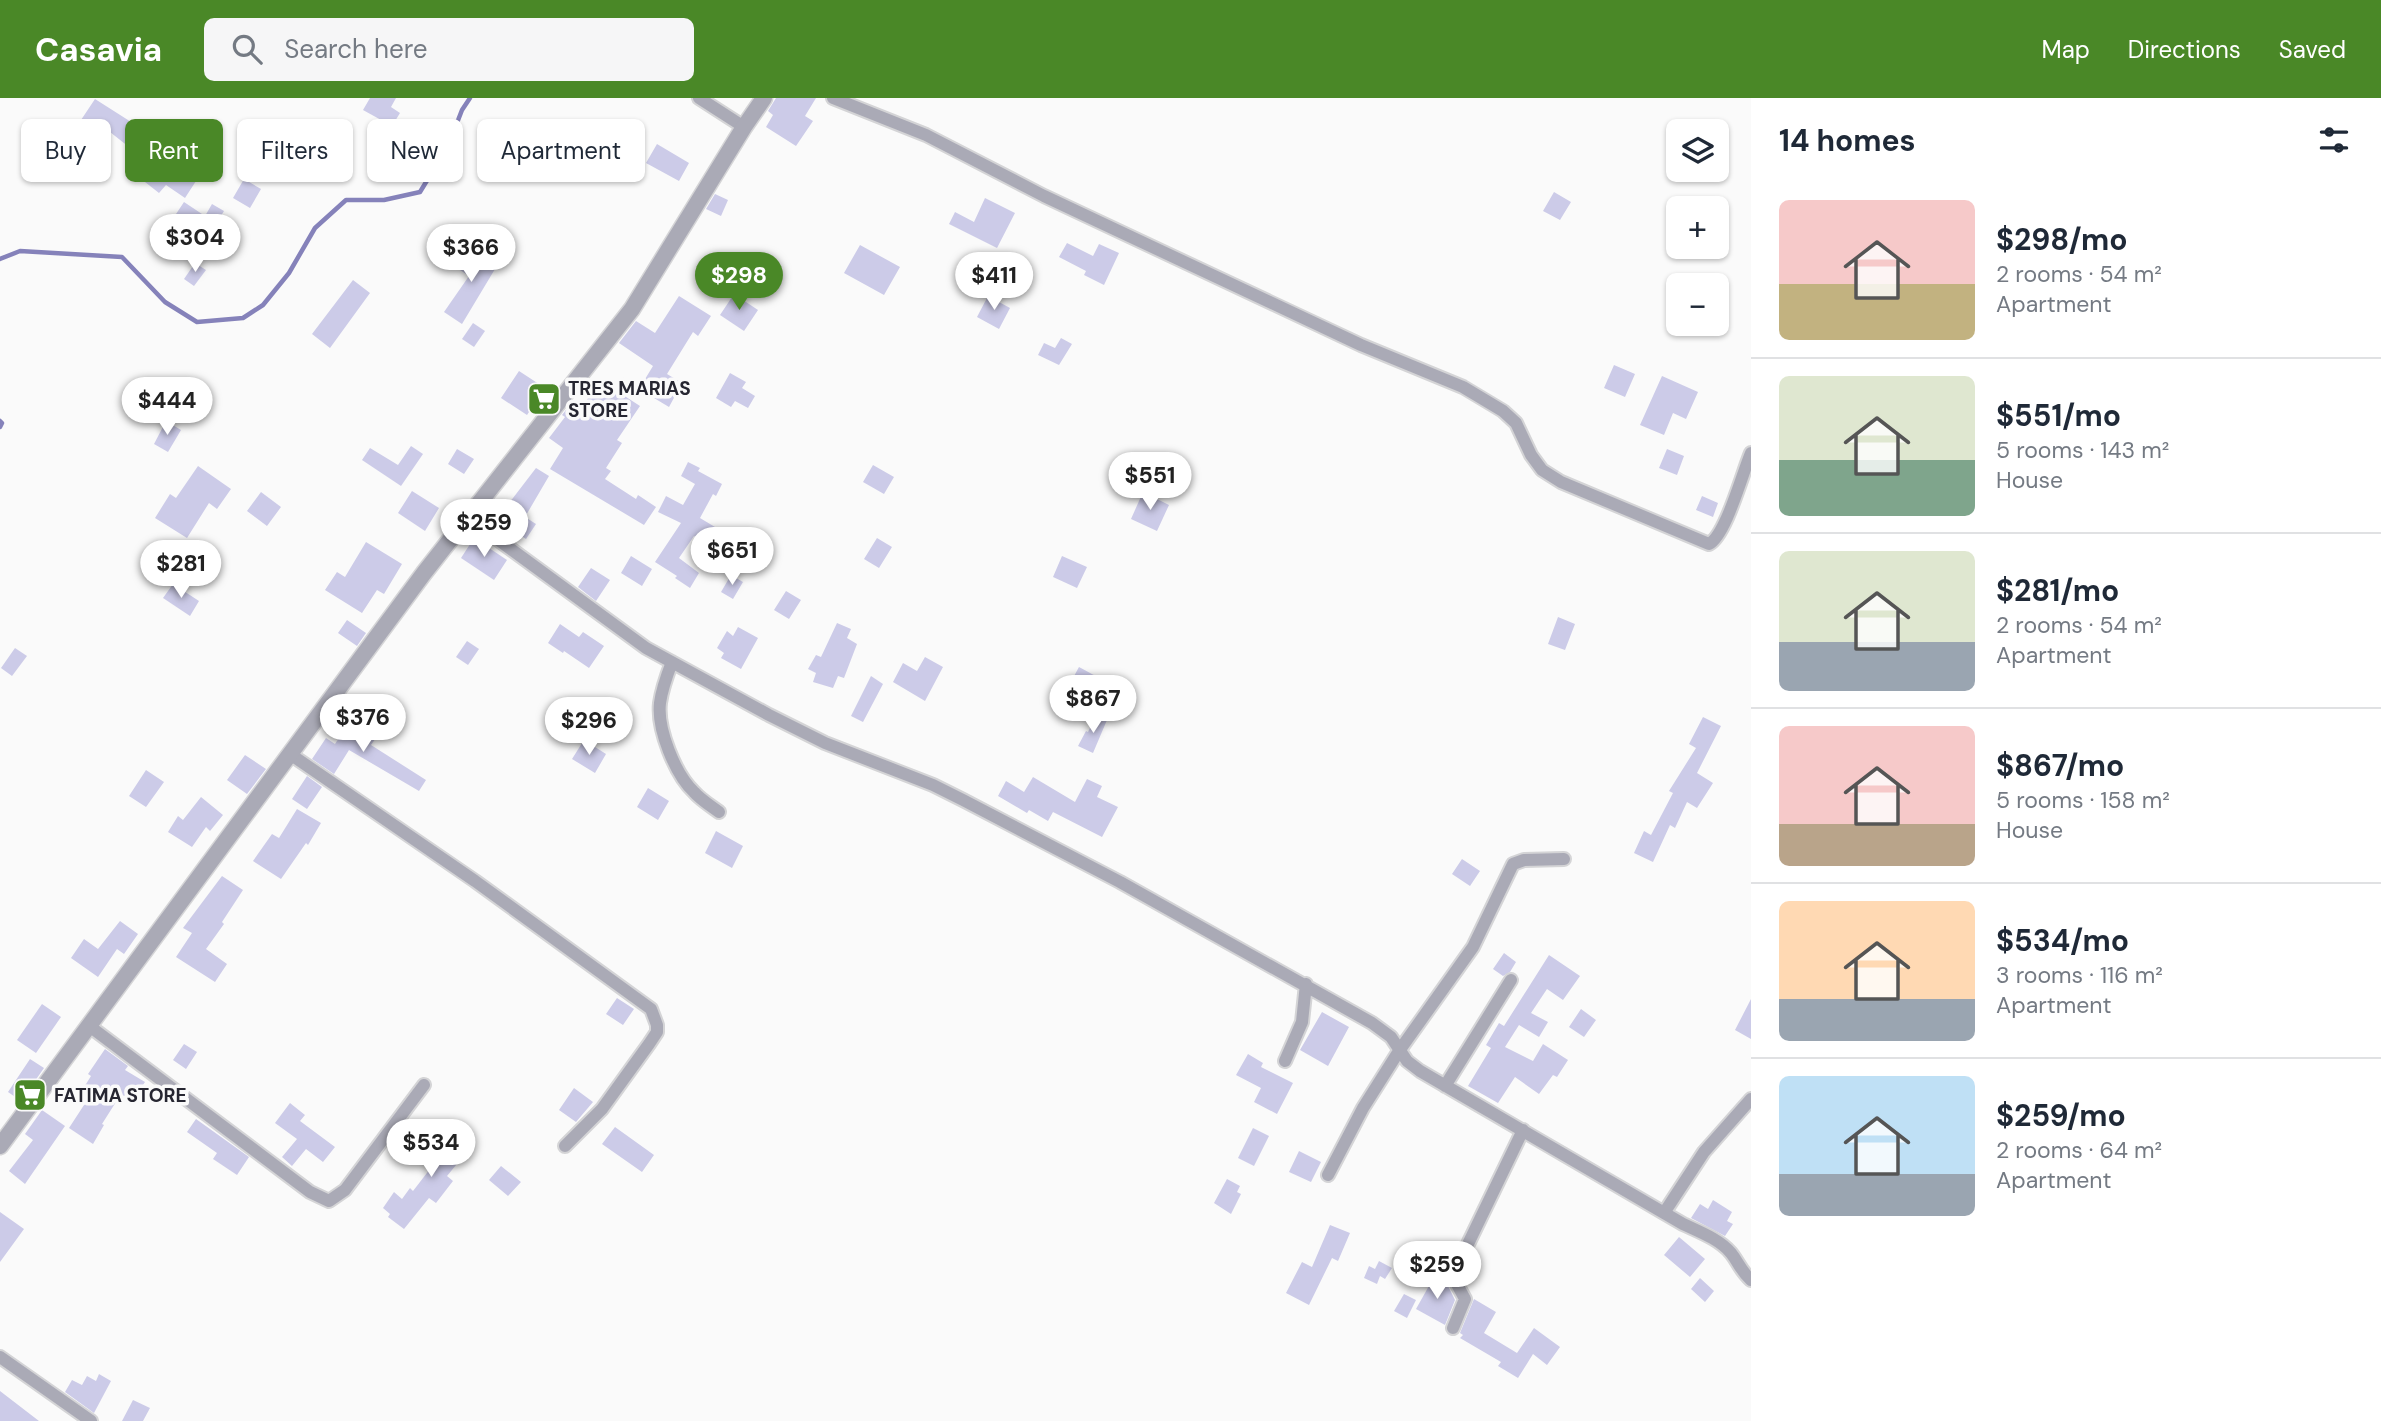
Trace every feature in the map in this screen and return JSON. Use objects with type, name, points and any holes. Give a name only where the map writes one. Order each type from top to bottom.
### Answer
[{"type":"street","points":[[699,98],[744,127]]},
{"type":"street","points":[[0,1146],[467,517],[632,309],[764,98]]},
{"type":"street","points":[[833,98],[926,135],[1130,237],[1361,345],[1463,387],[1503,411],[1516,423],[1531,455],[1542,470],[1561,482],[1709,544],[1717,540],[1723,528],[1751,453]]},
{"type":"street","points":[[467,517],[646,648],[825,743],[933,785],[963,800],[1373,1023],[1391,1037],[1399,1051],[1420,1071],[1720,1243],[1733,1255],[1740,1269],[1751,1280]]},
{"type":"street","points":[[672,662],[662,688],[659,706],[666,742],[681,777],[693,792],[719,812]]},
{"type":"street","points":[[290,754],[475,881],[651,1009],[657,1032],[603,1109],[565,1146]]},
{"type":"street","points":[[1328,1175],[1363,1108],[1399,1051],[1474,947],[1513,864],[1524,860],[1564,859]]},
{"type":"street","points":[[1445,1086],[1511,980]]},
{"type":"street","points":[[1285,1060],[1302,1022],[1306,985]]},
{"type":"street","points":[[88,1025],[310,1192],[329,1201],[345,1190],[424,1085]]},
{"type":"street","points":[[1664,1213],[1704,1152],[1751,1099]]},
{"type":"street","points":[[1453,1328],[1465,1299],[1453,1277],[1454,1273],[1523,1130]]},
{"type":"street","points":[[0,1357],[91,1421]]},
{"type":"building","points":[[370,98],[396,98],[391,107],[400,113],[396,119],[379,119],[363,110]]},
{"type":"building","points":[[776,98],[816,98],[805,116],[813,121],[796,146],[766,127],[773,115],[768,111]]},
{"type":"building","points":[[95,99],[126,119],[125,144],[111,133],[111,119],[82,119]]},
{"type":"building","points":[[657,144],[689,163],[679,181],[646,163]]},
{"type":"building","points":[[145,182],[195,182],[185,198],[166,185],[159,193]]},
{"type":"building","points":[[242,182],[249,182],[261,189],[250,208],[233,198]]},
{"type":"building","points":[[1554,192],[1571,202],[1560,220],[1543,211]]},
{"type":"building","points":[[715,194],[728,200],[721,216],[706,209]]},
{"type":"building","points":[[985,198],[1015,213],[997,248],[949,224],[955,212],[974,222]]},
{"type":"building","points":[[184,202],[205,216],[212,204],[224,211],[206,241],[172,220]]},
{"type":"building","points":[[1067,243],[1093,256],[1099,244],[1119,253],[1104,285],[1084,275],[1086,271],[1059,257]]},
{"type":"building","points":[[860,245],[900,267],[884,295],[844,273]]},
{"type":"building","points":[[471,247],[498,264],[462,324],[444,312],[469,276],[457,268]]},
{"type":"building","points":[[195,263],[206,270],[194,286],[184,279]]},
{"type":"building","points":[[353,280],[370,293],[330,348],[312,334]]},
{"type":"building","points":[[734,294],[758,310],[744,331],[720,315]]},
{"type":"building","points":[[679,296],[711,316],[698,336],[693,332],[667,374],[682,383],[669,407],[639,389],[653,366],[619,343],[636,321],[655,333]]},
{"type":"building","points":[[988,296],[1010,308],[999,329],[977,317]]},
{"type":"building","points":[[473,323],[485,331],[474,347],[462,339]]},
{"type":"building","points":[[1061,338],[1072,344],[1059,365],[1038,355],[1044,343],[1055,348]]},
{"type":"building","points":[[1614,365],[1635,374],[1625,397],[1604,388]]},
{"type":"building","points":[[519,371],[545,388],[527,415],[501,398]]},
{"type":"building","points":[[730,373],[746,382],[742,388],[755,396],[748,408],[735,401],[731,407],[716,398]]},
{"type":"building","points":[[1662,376],[1698,392],[1686,419],[1673,413],[1664,435],[1640,425]]},
{"type":"building","points":[[600,380],[640,406],[617,440],[622,443],[606,468],[611,471],[605,479],[636,499],[638,495],[656,507],[644,525],[550,469],[563,448],[549,438],[573,401],[582,407]]},
{"type":"building","points":[[166,421],[181,430],[168,452],[154,444]]},
{"type":"building","points":[[411,446],[423,454],[401,486],[362,460],[370,448],[398,465]]},
{"type":"building","points":[[457,449],[474,459],[464,474],[448,464]]},
{"type":"building","points":[[1667,449],[1684,456],[1677,475],[1659,468]]},
{"type":"building","points":[[688,462],[700,468],[698,471],[722,484],[716,496],[713,494],[700,518],[715,527],[705,543],[694,536],[679,558],[699,573],[690,588],[655,562],[681,523],[658,512],[666,496],[683,505],[695,484],[681,476]]},
{"type":"building","points":[[873,465],[894,477],[884,494],[863,482]]},
{"type":"building","points":[[198,466],[231,489],[217,509],[209,503],[187,538],[155,518],[170,494],[176,498]]},
{"type":"building","points":[[536,468],[549,476],[525,517],[536,524],[526,539],[511,529],[520,516],[506,507]]},
{"type":"building","points":[[412,491],[439,508],[425,531],[398,513]]},
{"type":"building","points":[[261,492],[281,507],[267,526],[247,511]]},
{"type":"building","points":[[1143,492],[1169,505],[1157,531],[1131,519]]},
{"type":"building","points":[[1702,496],[1718,503],[1713,517],[1696,510]]},
{"type":"building","points":[[474,538],[507,560],[494,580],[461,558]]},
{"type":"building","points":[[877,538],[892,547],[879,568],[864,559]]},
{"type":"building","points":[[366,542],[402,564],[384,594],[377,590],[362,613],[325,590],[337,572],[345,577]]},
{"type":"building","points":[[631,556],[652,569],[642,586],[621,573]]},
{"type":"building","points":[[1062,556],[1087,567],[1077,588],[1053,577]]},
{"type":"building","points":[[591,568],[610,580],[596,601],[578,587]]},
{"type":"building","points":[[731,575],[743,582],[733,599],[721,592]]},
{"type":"building","points":[[173,584],[199,601],[190,616],[163,598]]},
{"type":"building","points":[[786,591],[801,600],[789,619],[774,610]]},
{"type":"building","points":[[1558,617],[1575,624],[1565,650],[1548,644]]},
{"type":"building","points":[[347,620],[366,633],[357,646],[338,633]]},
{"type":"building","points":[[837,623],[851,629],[847,638],[857,644],[844,678],[838,676],[833,688],[813,682],[816,673],[808,669],[816,655],[821,657]]},
{"type":"building","points":[[560,624],[579,637],[583,632],[604,646],[589,668],[548,643]]},
{"type":"building","points":[[738,627],[758,638],[741,669],[721,658],[724,653],[717,648],[727,631],[733,636]]},
{"type":"building","points":[[467,641],[479,649],[468,665],[456,657]]},
{"type":"building","points":[[15,648],[27,656],[12,676],[1,668]]},
{"type":"building","points":[[925,657],[943,667],[925,701],[893,682],[903,663],[917,671]]},
{"type":"building","points":[[1079,667],[1114,686],[1108,697],[1073,678]]},
{"type":"building","points":[[871,676],[883,684],[863,722],[851,716]]},
{"type":"building","points":[[1096,715],[1107,720],[1093,753],[1078,746]]},
{"type":"building","points":[[353,717],[378,735],[371,745],[426,780],[419,791],[349,750],[334,774],[312,759],[326,738],[335,744]]},
{"type":"building","points":[[1703,717],[1721,726],[1697,773],[1713,783],[1697,808],[1687,802],[1675,828],[1670,825],[1653,862],[1634,853],[1644,831],[1651,835],[1673,793],[1669,791],[1696,748],[1689,744]]},
{"type":"building","points":[[584,740],[606,754],[595,773],[572,759]]},
{"type":"building","points":[[245,755],[266,769],[247,794],[227,780]]},
{"type":"building","points":[[146,770],[164,782],[146,807],[129,796]]},
{"type":"building","points":[[307,776],[322,787],[307,809],[292,799]]},
{"type":"building","points":[[1033,777],[1075,802],[1087,779],[1102,786],[1097,797],[1118,807],[1102,837],[1053,812],[1048,821],[1029,810],[1027,813],[998,796],[1006,781],[1024,792]]},
{"type":"building","points":[[648,788],[669,801],[658,820],[637,807]]},
{"type":"building","points":[[201,797],[223,815],[210,831],[206,827],[192,847],[168,832],[178,816],[183,820]]},
{"type":"building","points":[[297,809],[321,823],[308,845],[306,843],[281,879],[253,861],[272,834],[279,838]]},
{"type":"building","points":[[716,831],[743,846],[732,868],[705,853]]},
{"type":"building","points":[[1462,859],[1480,871],[1470,886],[1452,874]]},
{"type":"building","points":[[222,876],[243,890],[206,949],[227,964],[215,982],[176,957],[192,933],[183,928]]},
{"type":"building","points":[[120,921],[138,934],[124,954],[117,949],[98,977],[71,958],[84,939],[98,949]]},
{"type":"building","points":[[1504,953],[1516,962],[1510,972],[1503,976],[1493,969]]},
{"type":"building","points":[[1549,955],[1580,976],[1563,1000],[1547,989],[1531,1013],[1548,1022],[1539,1037],[1519,1025],[1505,1047],[1533,1061],[1543,1044],[1568,1060],[1557,1077],[1553,1075],[1539,1094],[1515,1077],[1498,1103],[1468,1086],[1491,1048],[1486,1045],[1499,1023],[1504,1026]]},
{"type":"building","points":[[617,998],[634,1009],[623,1025],[606,1014]]},
{"type":"building","points":[[1751,999],[1751,1039],[1735,1030]]},
{"type":"building","points":[[42,1004],[61,1017],[36,1053],[17,1040]]},
{"type":"building","points":[[1581,1009],[1596,1020],[1584,1037],[1569,1027]]},
{"type":"building","points":[[1322,1012],[1349,1027],[1328,1066],[1300,1050]]},
{"type":"building","points":[[184,1044],[197,1052],[186,1069],[173,1060]]},
{"type":"building","points":[[105,1049],[128,1066],[125,1070],[145,1082],[132,1101],[121,1094],[93,1144],[69,1128],[84,1105],[76,1100],[91,1076],[88,1074]]},
{"type":"building","points":[[1248,1054],[1263,1063],[1261,1067],[1293,1083],[1277,1114],[1254,1102],[1261,1088],[1236,1075]]},
{"type":"building","points":[[30,1059],[44,1068],[21,1101],[8,1092]]},
{"type":"building","points":[[574,1088],[593,1102],[576,1122],[559,1110]]},
{"type":"building","points":[[290,1103],[305,1115],[300,1121],[335,1147],[323,1162],[306,1149],[292,1166],[282,1157],[297,1139],[275,1123]]},
{"type":"building","points":[[42,1110],[65,1126],[25,1184],[9,1171],[33,1140],[25,1134]]},
{"type":"building","points":[[196,1119],[249,1157],[237,1175],[213,1159],[217,1153],[187,1132]]},
{"type":"building","points":[[453,1124],[475,1142],[447,1176],[453,1181],[436,1203],[429,1198],[404,1229],[388,1217],[390,1214],[383,1208],[394,1192],[402,1199],[410,1188],[413,1191],[447,1147],[439,1140]]},
{"type":"building","points":[[615,1127],[654,1155],[642,1172],[602,1144]]},
{"type":"building","points":[[1253,1128],[1269,1136],[1254,1166],[1238,1158]]},
{"type":"building","points":[[1299,1151],[1321,1162],[1311,1182],[1289,1172]]},
{"type":"building","points":[[501,1166],[521,1182],[508,1196],[489,1180]]},
{"type":"building","points":[[1227,1179],[1240,1186],[1237,1192],[1241,1194],[1231,1214],[1214,1203]]},
{"type":"building","points":[[1713,1200],[1732,1212],[1727,1221],[1733,1224],[1725,1236],[1691,1218],[1700,1204],[1708,1209]]},
{"type":"building","points":[[0,1212],[24,1229],[0,1262]]},
{"type":"building","points":[[1330,1225],[1350,1233],[1338,1261],[1332,1258],[1309,1305],[1286,1293],[1302,1262],[1312,1267]]},
{"type":"building","points":[[1679,1237],[1705,1259],[1690,1277],[1664,1255]]},
{"type":"building","points":[[1379,1261],[1392,1268],[1385,1279],[1380,1276],[1377,1284],[1364,1278],[1369,1266],[1375,1269]]},
{"type":"building","points":[[1434,1277],[1447,1284],[1455,1300],[1445,1325],[1416,1309]]},
{"type":"building","points":[[1700,1278],[1714,1291],[1705,1302],[1691,1289]]},
{"type":"building","points":[[1404,1294],[1416,1300],[1407,1318],[1394,1311]]},
{"type":"building","points":[[1474,1299],[1496,1312],[1484,1333],[1517,1353],[1534,1328],[1560,1347],[1547,1365],[1533,1354],[1518,1378],[1498,1366],[1501,1362],[1460,1338]]},
{"type":"building","points":[[99,1374],[111,1381],[94,1413],[65,1392],[72,1380],[82,1385],[87,1376],[96,1381]]},
{"type":"building","points":[[0,1391],[39,1421],[0,1421]]},
{"type":"building","points":[[133,1400],[150,1408],[143,1421],[122,1421]]},
{"type":"waterway","points":[[0,259],[20,251],[122,257],[165,302],[197,322],[243,318],[263,305],[289,273],[315,228],[346,200],[384,200],[420,192],[448,146],[462,110],[470,98]]},
{"type":"waterway","points":[[0,421],[0,427]]},
{"type":"place","name":"TRES MARIAS STORE","points":[[544,399]]},
{"type":"place","name":"FATIMA STORE","points":[[30,1095]]}]
